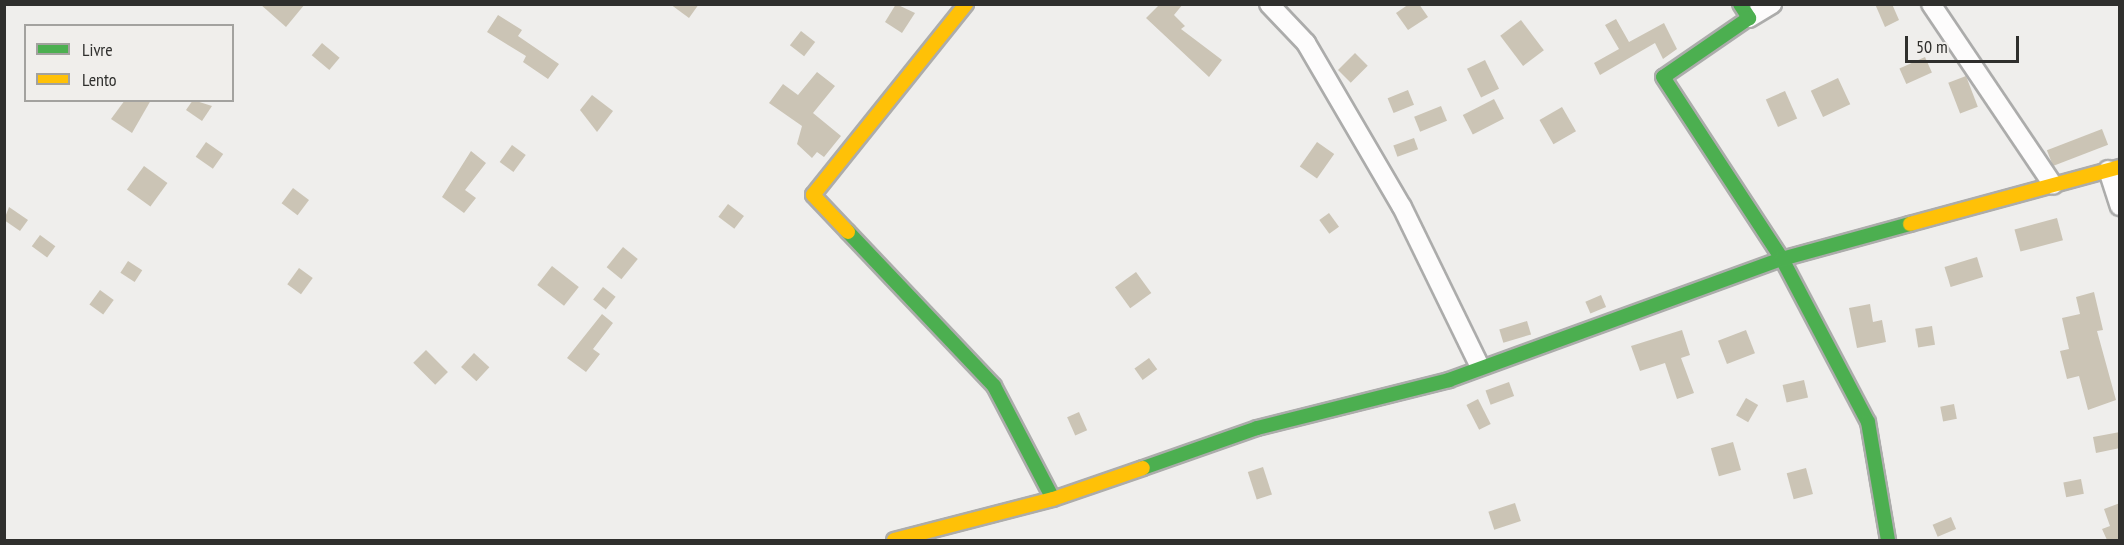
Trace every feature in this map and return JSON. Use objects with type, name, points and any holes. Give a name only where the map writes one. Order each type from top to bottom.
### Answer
[{"type":"street","points":[[966,4],[813,195],[994,386],[1053,499]]},
{"type":"street","points":[[1269,4],[1306,43],[1402,207],[1479,365]]},
{"type":"street","points":[[1772,4],[1745,11],[1663,77],[1782,259],[1868,422],[1888,540]]},
{"type":"street","points":[[1931,4],[2053,185]]},
{"type":"street","points":[[894,540],[1053,499],[1257,428],[1449,380],[1479,365],[1782,259],[2053,185],[2114,169],[2120,206]]},
{"type":"building","points":[[260,4],[305,4],[286,27]]},
{"type":"building","points":[[670,4],[699,4],[689,18]]},
{"type":"building","points":[[896,4],[915,13],[902,33],[885,22]]},
{"type":"building","points":[[1160,4],[1183,4],[1174,15],[1185,26],[1181,29],[1222,60],[1209,77],[1146,18]]},
{"type":"building","points":[[1409,4],[1419,4],[1428,17],[1408,30],[1396,13]]},
{"type":"building","points":[[1875,4],[1892,4],[1899,20],[1885,27]]},
{"type":"building","points":[[498,15],[522,30],[518,36],[559,64],[548,79],[523,62],[526,56],[487,32]]},
{"type":"building","points":[[1616,19],[1629,42],[1664,23],[1677,49],[1663,59],[1655,43],[1600,75],[1594,63],[1619,49],[1605,25]]},
{"type":"building","points":[[1521,20],[1544,50],[1523,66],[1500,36]]},
{"type":"building","points":[[801,31],[815,42],[804,56],[790,45]]},
{"type":"building","points":[[322,43],[340,58],[329,70],[312,55]]},
{"type":"building","points":[[1355,53],[1368,66],[1351,83],[1338,70]]},
{"type":"building","points":[[1925,57],[1932,73],[1906,84],[1899,68]]},
{"type":"building","points":[[1485,60],[1499,89],[1481,98],[1467,69]]},
{"type":"building","points":[[817,72],[835,86],[813,113],[841,136],[824,157],[817,152],[812,158],[797,144],[802,126],[769,103],[783,84],[798,95]]},
{"type":"building","points":[[1966,76],[1978,107],[1960,114],[1948,83]]},
{"type":"building","points":[[1838,78],[1850,104],[1823,117],[1811,91]]},
{"type":"building","points":[[1408,90],[1414,105],[1394,113],[1388,98]]},
{"type":"building","points":[[1785,91],[1797,118],[1778,127],[1766,100]]},
{"type":"building","points":[[592,95],[613,111],[597,132],[580,110]]},
{"type":"building","points":[[1494,99],[1504,119],[1473,134],[1463,115]]},
{"type":"building","points":[[124,102],[150,102],[132,133],[111,119]]},
{"type":"building","points":[[192,102],[212,106],[202,121],[186,110]]},
{"type":"building","points":[[1441,106],[1447,121],[1420,132],[1414,117]]},
{"type":"building","points":[[1562,107],[1576,131],[1553,144],[1539,120]]},
{"type":"building","points":[[2102,129],[2108,145],[2053,166],[2047,150]]},
{"type":"building","points":[[1414,138],[1418,149],[1397,157],[1393,146]]},
{"type":"building","points":[[206,142],[223,154],[213,169],[196,157]]},
{"type":"building","points":[[1317,142],[1334,154],[1317,179],[1300,167]]},
{"type":"building","points":[[512,145],[526,155],[513,172],[500,162]]},
{"type":"building","points":[[471,151],[486,163],[465,190],[476,198],[464,213],[442,197]]},
{"type":"building","points":[[144,166],[167,183],[150,207],[127,189]]},
{"type":"building","points":[[293,188],[309,200],[298,215],[282,203]]},
{"type":"building","points":[[728,204],[744,216],[734,229],[718,217]]},
{"type":"building","points":[[9,207],[28,220],[20,231],[4,220]]},
{"type":"building","points":[[1329,213],[1339,227],[1329,234],[1319,220]]},
{"type":"building","points":[[2057,218],[2063,240],[2020,252],[2014,229]]},
{"type":"building","points":[[40,235],[55,246],[47,257],[32,246]]},
{"type":"building","points":[[623,247],[638,259],[621,279],[607,267]]},
{"type":"building","points":[[1977,257],[1983,277],[1951,287],[1944,267]]},
{"type":"building","points":[[128,261],[142,270],[135,282],[120,273]]},
{"type":"building","points":[[552,266],[579,287],[564,306],[537,285]]},
{"type":"building","points":[[299,268],[313,278],[301,294],[287,284]]},
{"type":"building","points":[[1136,272],[1151,293],[1130,308],[1115,287]]},
{"type":"building","points":[[603,287],[616,297],[606,309],[593,300]]},
{"type":"building","points":[[100,290],[114,300],[103,315],[89,305]]},
{"type":"building","points":[[2094,292],[2103,330],[2097,331],[2116,400],[2088,410],[2079,376],[2067,379],[2060,351],[2069,349],[2062,318],[2080,314],[2076,297]]},
{"type":"building","points":[[1601,295],[1606,307],[1590,314],[1585,302]]},
{"type":"building","points":[[1870,304],[1873,322],[1882,320],[1886,342],[1857,348],[1849,308]]},
{"type":"building","points":[[602,314],[613,323],[593,349],[600,354],[586,372],[567,358]]},
{"type":"building","points":[[1527,321],[1531,334],[1503,343],[1499,329]]},
{"type":"building","points":[[1932,326],[1935,345],[1918,347],[1915,329]]},
{"type":"building","points":[[1682,330],[1690,355],[1681,358],[1694,393],[1677,399],[1665,363],[1640,371],[1631,346]]},
{"type":"building","points":[[1746,330],[1755,353],[1727,364],[1718,341]]},
{"type":"building","points":[[426,350],[448,372],[435,385],[413,363]]},
{"type":"building","points":[[474,353],[489,367],[476,381],[461,367]]},
{"type":"building","points":[[1149,358],[1157,369],[1143,380],[1134,369]]},
{"type":"building","points":[[1804,380],[1808,398],[1787,402],[1783,385]]},
{"type":"building","points":[[1509,382],[1514,396],[1491,405],[1486,391]]},
{"type":"building","points":[[1746,398],[1758,405],[1748,422],[1736,415]]},
{"type":"building","points":[[1478,399],[1491,424],[1479,430],[1466,405]]},
{"type":"building","points":[[1954,404],[1957,419],[1943,421],[1940,407]]},
{"type":"building","points":[[1079,412],[1087,430],[1075,436],[1067,417]]},
{"type":"building","points":[[2120,432],[2120,448],[2096,453],[2093,437]]},
{"type":"building","points":[[1733,442],[1741,470],[1719,476],[1711,448]]},
{"type":"building","points":[[1263,467],[1272,495],[1257,500],[1248,472]]},
{"type":"building","points":[[1806,468],[1813,494],[1794,499],[1787,473]]},
{"type":"building","points":[[2081,479],[2084,494],[2066,497],[2063,482]]},
{"type":"building","points":[[1515,503],[1521,521],[1494,530],[1488,512]]},
{"type":"building","points":[[2120,503],[2120,540],[2107,540],[2102,529],[2110,526],[2104,509]]},
{"type":"building","points":[[1951,517],[1956,529],[1938,537],[1933,525]]},
{"type":"traffic: fast","points":[[1740,4],[1749,18],[1663,77],[1782,259],[1868,422],[1888,540]]},
{"type":"traffic: fast","points":[[1143,468],[1257,428],[1449,380],[1782,259],[1910,224]]},
{"type":"traffic: fast","points":[[848,232],[994,386],[1053,499]]},
{"type":"traffic: slow","points":[[848,232],[813,195],[966,4]]},
{"type":"traffic: slow","points":[[1910,224],[2120,167]]},
{"type":"traffic: slow","points":[[894,540],[1053,499],[1143,468]]}]
